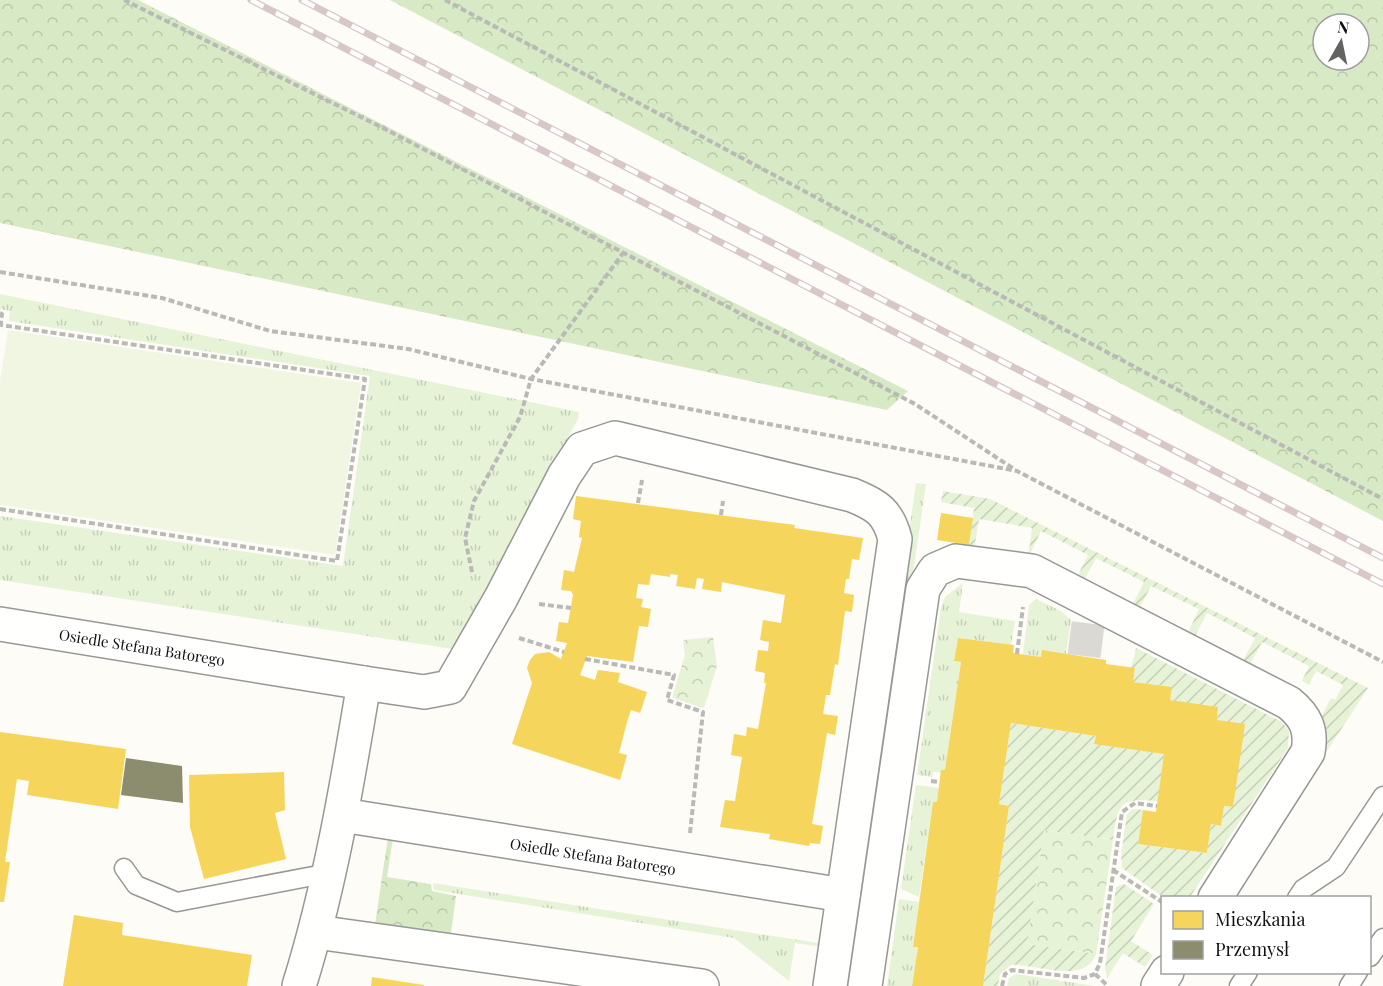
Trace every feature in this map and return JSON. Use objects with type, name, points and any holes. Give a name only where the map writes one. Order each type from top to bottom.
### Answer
[{"type":"street","name":"Osiedle Stefana Batorego","points":[[0,624],[424,692],[450,687],[485,627],[564,476],[582,449],[615,438],[852,495],[875,505],[891,523],[895,539],[830,986]]},
{"type":"street","points":[[865,986],[923,589],[935,570],[956,561],[1032,571],[1289,703],[1300,712],[1307,724],[1310,738],[1308,752],[1216,896]]},
{"type":"street","points":[[299,986],[316,932],[342,815],[364,683]]},
{"type":"street","name":"Osiedle Stefana Batorego","points":[[342,815],[843,896]]},
{"type":"street","points":[[316,932],[702,986]]},
{"type":"lane","points":[[1298,896],[1336,867],[1383,796]]},
{"type":"lane","points":[[124,868],[136,885],[177,902],[329,873]]},
{"type":"lane","points":[[1371,956],[1383,938]]},
{"type":"path","points":[[124,0],[379,126],[915,404],[1017,471]]},
{"type":"path","points":[[446,0],[1383,499]]},
{"type":"path","points":[[564,652],[485,627],[465,538],[474,501],[520,417],[531,379],[624,253]]},
{"type":"path","points":[[0,314],[2,314],[0,327],[365,379],[337,561],[0,509]]},
{"type":"path","points":[[1017,654],[1024,599]]},
{"type":"path","points":[[585,659],[674,675],[667,700],[703,712],[685,871]]},
{"type":"path","points":[[1002,986],[1005,974],[1012,970],[1084,978],[1095,974],[1100,963],[1103,922],[1122,812],[1135,803],[1157,806]]},
{"type":"path","points":[[1113,870],[1161,901]]},
{"type":"path","points":[[1095,974],[1108,986]]},
{"type":"green space","points":[[0,0],[138,0],[908,391],[887,410],[0,223]]},
{"type":"green space","points":[[390,0],[1383,0],[1383,521]]},
{"type":"green space","points":[[0,294],[579,412],[578,419],[453,649],[0,580],[0,516],[343,566],[370,376],[9,321],[10,311],[0,309]]},
{"type":"green space","points":[[8,330],[361,383],[335,555],[0,505],[0,381]]},
{"type":"green space","points":[[916,483],[926,484],[853,986],[845,986]]},
{"type":"green space","points":[[943,491],[990,499],[1368,688],[1314,771],[1320,719],[1331,698],[1335,700],[1343,685],[1316,671],[1309,685],[1302,681],[1309,666],[1262,642],[1248,668],[1241,664],[1255,638],[1207,613],[1193,640],[1187,635],[1199,609],[1151,586],[1138,611],[1131,608],[1144,582],[1096,558],[1082,584],[1075,581],[1088,555],[1041,531],[1028,558],[1032,528],[979,519],[974,549],[969,548],[974,508],[941,502]]},
{"type":"green space","points":[[963,583],[959,612],[1015,621],[1011,645],[958,638],[954,661],[961,662],[945,770],[941,770],[941,773],[933,772],[932,777],[917,775],[941,608],[945,597]]},
{"type":"green space","points":[[1036,599],[1061,611],[1071,620],[1066,654],[1041,657],[1023,654],[1029,605]]},
{"type":"green space","points":[[713,637],[717,666],[704,708],[672,698],[685,655],[683,640]]},
{"type":"green space","points":[[1136,648],[1282,722],[1289,731],[1288,748],[1191,896],[1162,896],[1122,868],[1121,855],[1127,814],[1132,809],[1143,810],[1138,844],[1207,853],[1211,824],[1221,826],[1224,806],[1232,807],[1217,720],[1218,708],[1170,700],[1171,687],[1133,682],[1135,669],[1131,668]]},
{"type":"green space","points":[[1011,723],[1096,736],[1094,743],[1164,754],[1158,801],[1128,802],[1123,806],[1119,811],[1113,840],[1044,830],[1027,944],[1096,954],[1090,964],[1071,971],[1011,965],[1000,974],[998,986],[983,986],[1009,806],[999,804]]},
{"type":"green space","points":[[916,785],[939,788],[937,802],[933,802],[919,897],[901,889]]},
{"type":"green space","points":[[389,830],[394,831],[387,877],[431,884],[432,891],[456,896],[449,948],[373,938]]},
{"type":"green space","points":[[1044,830],[1113,840],[1096,954],[1027,944]]},
{"type":"green space","points":[[433,883],[824,944],[824,947],[795,943],[789,981],[734,938],[434,890]]},
{"type":"green space","points":[[1124,884],[1154,904],[1131,941],[1153,955],[1145,967],[1123,953],[1107,978],[1105,968],[1116,887]]},
{"type":"green space","points":[[899,899],[919,902],[913,946],[918,947],[912,986],[887,986]]},
{"type":"green space","points":[[1016,974],[1095,986],[1007,986],[1009,978]]},
{"type":"building: Mieszkania","points":[[576,496],[795,525],[794,528],[863,538],[859,560],[852,559],[849,579],[846,579],[844,593],[854,595],[852,612],[845,611],[838,665],[835,664],[830,695],[826,695],[823,714],[838,716],[835,735],[827,733],[812,824],[823,826],[820,844],[810,843],[809,846],[769,839],[770,834],[720,827],[725,800],[735,801],[742,757],[731,755],[734,734],[746,736],[747,727],[758,729],[766,683],[764,683],[765,673],[755,671],[758,650],[768,651],[769,642],[760,640],[763,620],[781,623],[785,595],[722,582],[721,592],[702,589],[704,579],[697,578],[695,589],[676,586],[678,575],[670,574],[670,577],[651,574],[649,585],[638,584],[636,598],[643,599],[641,607],[651,609],[648,627],[639,626],[633,662],[587,656],[580,675],[595,680],[598,670],[620,673],[618,682],[647,692],[640,713],[631,710],[627,722],[619,753],[627,755],[620,780],[512,744],[532,683],[527,668],[530,660],[535,654],[549,652],[561,659],[567,643],[556,641],[559,622],[568,623],[573,595],[571,591],[561,590],[564,570],[574,572],[582,538],[579,537],[581,521],[573,519]]},
{"type":"building: Mieszkania","points":[[941,513],[973,518],[969,545],[937,540]]},
{"type":"building: Mieszkania","points":[[958,638],[1014,645],[1013,653],[1041,657],[1042,650],[1106,660],[1106,664],[1135,668],[1133,682],[1172,687],[1170,700],[1218,707],[1217,720],[1245,724],[1233,807],[1224,806],[1221,826],[1211,824],[1207,853],[1138,844],[1143,810],[1156,812],[1164,754],[1094,744],[1096,736],[1011,723],[999,804],[1009,806],[983,986],[912,986],[918,947],[913,947],[933,802],[937,802],[941,770],[945,770],[961,662],[954,661]]},
{"type":"building: Mieszkania","points":[[0,732],[126,749],[118,809],[27,795],[29,781],[17,779],[5,862],[10,862],[4,902],[0,902]]},
{"type":"building: Mieszkania","points":[[284,772],[285,810],[275,813],[286,859],[204,879],[190,827],[189,775]]},
{"type":"building: Mieszkania","points":[[74,915],[123,923],[122,935],[252,955],[247,986],[63,986]]},
{"type":"building: Mieszkania","points":[[372,977],[424,985],[424,986],[371,986]]},
{"type":"building: Przemysł","points":[[126,758],[182,766],[183,803],[121,795]]},
{"type":"tunnel","points":[[1084,656],[1091,601]]},
{"type":"railway","points":[[251,0],[1383,584]]},
{"type":"railway","points":[[302,0],[1383,558]]}]
